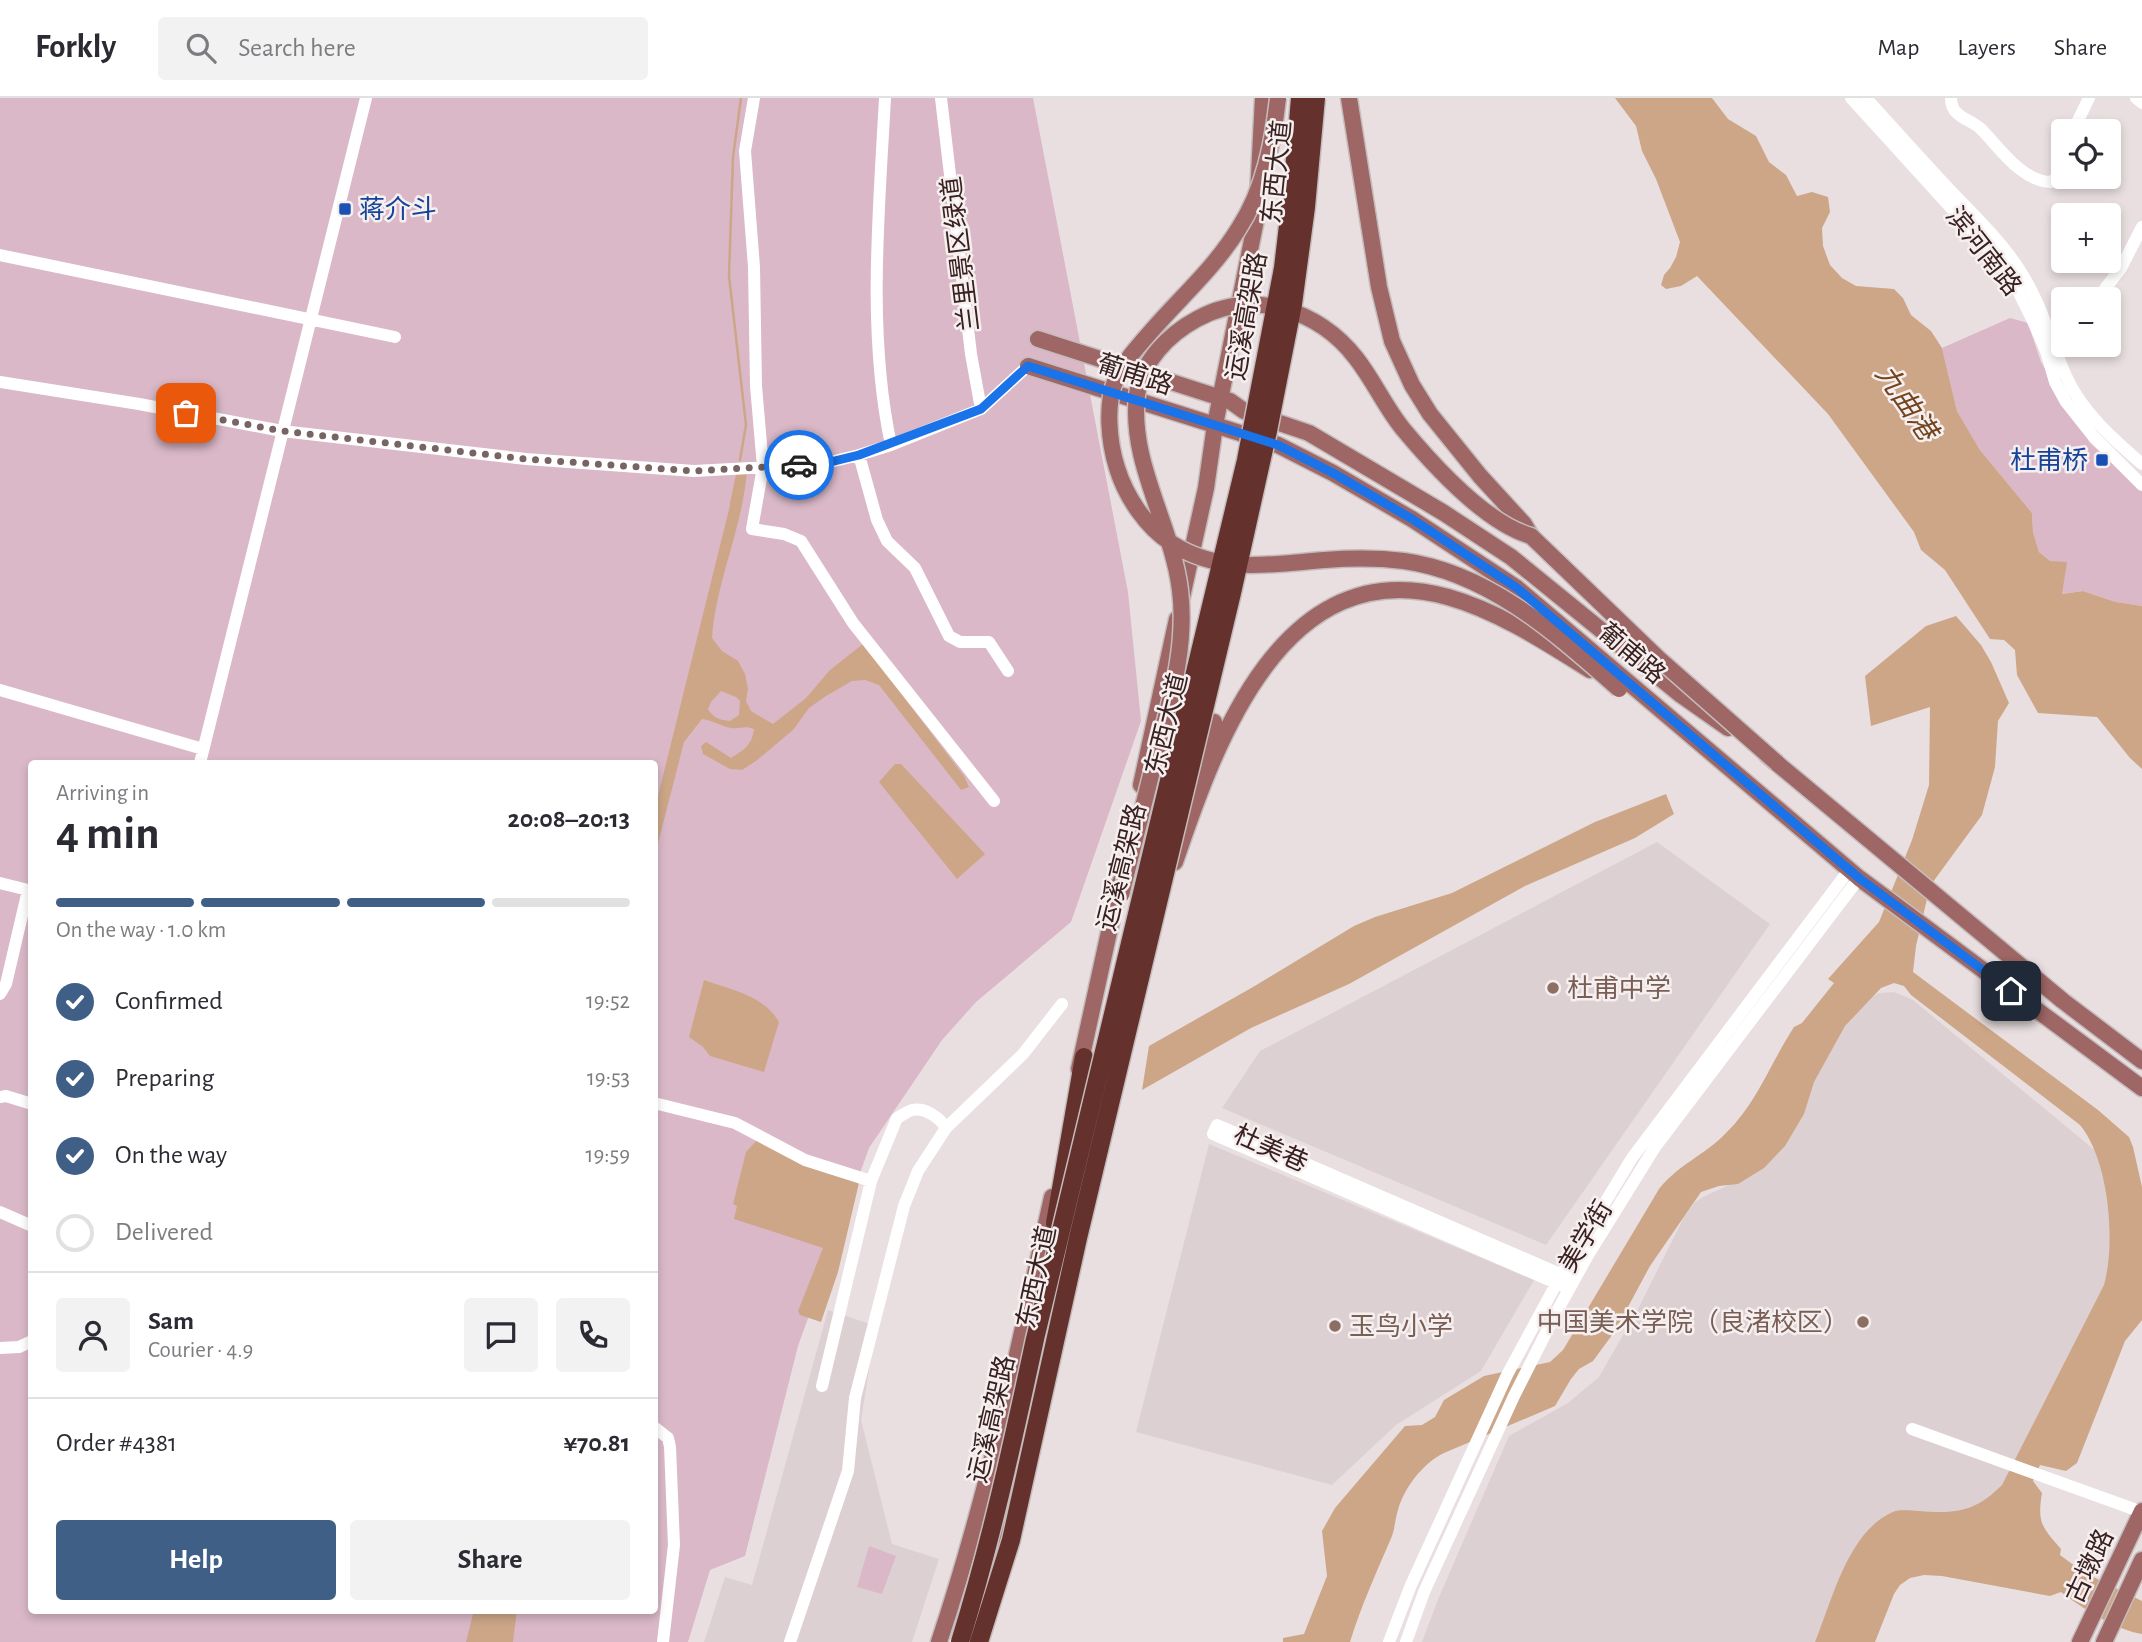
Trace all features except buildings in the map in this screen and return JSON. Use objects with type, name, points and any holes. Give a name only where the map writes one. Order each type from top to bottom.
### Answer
[{"type":"highway","name":"运溪高架路","points":[[960,1642],[983,1569],[1011,1454],[1035,1339],[1246,460],[1283,268],[1300,98]]},
{"type":"highway","name":"运溪高架路","points":[[979,1642],[1012,1539],[1054,1342],[1269,431],[1293,304],[1316,98]]},
{"type":"highway","points":[[1035,1339],[1084,1057]]},
{"type":"highway","points":[[1054,1342],[1124,1063]]},
{"type":"main road","points":[[939,1642],[959,1581],[1002,1423],[1206,488],[1257,215],[1263,98]]},
{"type":"main road","points":[[1278,98],[1275,131],[1268,159],[1253,203],[1242,225],[1209,270],[1140,344],[1115,381],[1111,402],[1114,458],[1133,502],[1163,538],[1197,556],[1232,565],[1250,567],[1330,559],[1385,560],[1424,565],[1463,576],[1500,595],[1568,645],[1619,689],[1807,835]]},
{"type":"main road","name":"东西大道","points":[[970,1642],[994,1564],[1029,1424],[1107,1073],[1231,561],[1263,417],[1290,276],[1307,98]]},
{"type":"main road","points":[[1349,98],[1379,286],[1392,341],[1412,385],[1430,414],[1480,476],[1524,524],[1531,536],[1659,659],[1777,763]]},
{"type":"main road","points":[[1084,1057],[1098,988],[1170,703],[1180,651],[1180,589],[1161,514],[1140,450],[1137,428],[1137,392],[1152,357],[1179,331],[1212,311],[1256,304],[1284,308],[1308,317],[1322,325],[1348,348],[1403,429],[1453,484],[1499,521],[1517,532],[1531,536]]},
{"type":"main road","name":"葡甫路","points":[[1038,339],[1230,401],[1244,411],[1309,433],[1444,513],[1511,557],[1681,695],[1777,763],[2063,1002],[2142,1061]]},
{"type":"main road","name":"葡甫路","points":[[1028,366],[1278,445],[1412,519],[1517,588],[1854,874],[2142,1088]]},
{"type":"main road","points":[[1173,868],[1214,756],[1255,680],[1275,652],[1296,630],[1318,613],[1339,603],[1396,590],[1449,597],[1529,632],[1619,689]]},
{"type":"main road","points":[[1124,1063],[1173,868],[1214,722]]},
{"type":"main road","name":"古墩路","points":[[2080,1642],[2142,1511]]},
{"type":"main road","name":"古墩路","points":[[2106,1638],[2142,1560]]},
{"type":"street","points":[[201,760],[366,98]]},
{"type":"street","points":[[754,98],[745,151],[754,267],[756,386],[763,467],[752,528],[784,534],[801,541],[853,623],[994,801]]},
{"type":"street","points":[[885,98],[878,292],[880,372],[891,445]]},
{"type":"street","name":"兰里景区绿道","points":[[941,98],[971,354],[981,409]]},
{"type":"street","name":"滨河南路","points":[[1851,98],[1992,253],[2051,339]]},
{"type":"street","points":[[1867,98],[1971,212],[2017,267],[2033,291],[2051,335]]},
{"type":"street","points":[[1951,98],[1951,106],[1958,114],[1979,127],[2021,171],[2044,182],[2051,182]]},
{"type":"street","points":[[2078,119],[2088,98]]},
{"type":"street","points":[[2136,98],[2142,103]]},
{"type":"street","points":[[2106,287],[2121,268],[2142,227]]},
{"type":"street","points":[[0,255],[395,337]]},
{"type":"street","name":"滨河南路","points":[[2055,357],[2055,382],[2066,402],[2094,436],[2142,485]]},
{"type":"street","points":[[2059,357],[2076,396],[2115,441],[2142,464]]},
{"type":"street","points":[[0,382],[139,404],[282,431],[569,463],[694,471],[822,464],[891,445],[981,409],[1028,366]]},
{"type":"street","points":[[859,455],[877,520],[887,541],[915,568],[949,636],[960,642],[989,642],[1007,671]]},
{"type":"street","points":[[0,690],[203,749]]},
{"type":"street","name":"美学街","points":[[1389,1642],[1411,1585],[1507,1375],[1559,1279],[1632,1158],[1854,874]]},
{"type":"street","name":"美学街","points":[[1406,1642],[1424,1592],[1503,1420],[1572,1284],[1655,1147],[1854,874]]},
{"type":"street","points":[[0,883],[28,890]]},
{"type":"street","points":[[0,994],[6,985],[28,899]]},
{"type":"street","points":[[790,1642],[848,1471],[855,1398],[904,1206],[918,1171],[946,1128],[1023,1054],[1062,1004]]},
{"type":"street","points":[[0,1097],[6,1096],[28,1103]]},
{"type":"street","points":[[658,1104],[735,1123],[805,1160],[871,1181]]},
{"type":"street","points":[[822,1386],[871,1181],[897,1118],[913,1109],[927,1112],[942,1121],[946,1128]]},
{"type":"street","name":"杜美巷","points":[[1559,1279],[1217,1125],[1213,1134],[1559,1279],[1572,1284]]},
{"type":"street","points":[[0,1212],[28,1224]]},
{"type":"street","points":[[0,1348],[28,1343]]},
{"type":"street","points":[[1912,1429],[2142,1511]]},
{"type":"street","points":[[658,1430],[668,1438],[670,1447],[674,1544],[663,1642]]},
{"type":"shaded area","points":[[0,98],[1033,98],[1128,592],[1141,721],[1071,922],[976,1002],[942,1040],[869,1148],[798,1346],[745,1556],[710,1570],[688,1642],[0,1642]]},
{"type":"shaded area","points":[[2010,318],[2028,323],[2041,362],[2090,443],[2142,489],[2142,606],[2116,602],[2083,591],[2061,594],[2050,561],[2039,552],[2033,532],[2032,513],[1980,450],[1957,411],[1942,348]]},
{"type":"shaded area","name":"杜甫中学","points":[[1657,842],[1770,924],[1546,1245],[1222,1108],[1260,1051]]},
{"type":"shaded area","name":"中国美术学院（良渚校区）","points":[[1894,992],[1913,1000],[2103,1157],[2116,1245],[2093,1335],[1988,1521],[1820,1642],[1422,1642],[1509,1436],[1568,1403],[1599,1377],[1638,1309],[1684,1217],[1695,1202],[1742,1179],[1832,1039],[1868,999],[1879,993]]},
{"type":"shaded area","name":"玉鸟小学","points":[[1209,1144],[1534,1280],[1481,1371],[1396,1425],[1332,1485],[1136,1432]]},
{"type":"shaded area","points":[[828,1310],[876,1326],[861,1420],[892,1544],[939,1559],[912,1642],[704,1642],[725,1577],[752,1585]]},
{"type":"shaded area","points":[[869,1546],[896,1556],[882,1594],[857,1587]]},
{"type":"water","name":"九曲港","points":[[1615,98],[1712,98],[1728,119],[1756,136],[1769,162],[1786,175],[1797,196],[1812,192],[1828,197],[1830,212],[1822,228],[1823,246],[1830,265],[1842,278],[1856,286],[1894,289],[1903,298],[1911,315],[1931,331],[1942,348],[1957,411],[1980,450],[2032,513],[2033,532],[2039,552],[2050,561],[2067,562],[2062,594],[2083,591],[2116,602],[2142,606],[2142,769],[2097,717],[2038,713],[2017,675],[2015,650],[2004,640],[1990,639],[1945,570],[1921,550],[1914,532],[1828,414],[1697,276],[1681,286],[1666,289],[1661,285],[1676,257],[1680,242],[1656,179],[1642,151],[1636,126]]},
{"type":"water","points":[[747,470],[745,491],[714,617],[712,638],[722,651],[738,661],[745,674],[748,689],[746,701],[751,711],[773,724],[806,698],[830,670],[863,644],[964,776],[969,787],[961,790],[879,685],[865,680],[852,681],[809,708],[793,730],[742,770],[730,769],[703,754],[701,746],[706,742],[731,758],[747,746],[754,729],[728,727],[702,719],[684,742],[658,843],[658,796],[738,473]],"holes":[[[721,691],[740,701],[739,715],[730,721],[717,718],[708,709]]]},
{"type":"water","points":[[1956,616],[1981,645],[2009,703],[1998,721],[1995,767],[1982,815],[1930,886],[1913,972],[2098,1110],[2129,1137],[2133,1147],[2142,1187],[2142,1320],[2125,1341],[2077,1463],[2066,1471],[2040,1465],[2033,1481],[2042,1493],[2042,1524],[2061,1549],[2060,1555],[2083,1572],[2142,1601],[2142,1634],[2110,1623],[2061,1592],[2050,1596],[1924,1575],[1910,1578],[1900,1585],[1875,1642],[1815,1642],[1843,1569],[1864,1535],[1877,1521],[1899,1511],[1944,1512],[1964,1509],[1983,1501],[2002,1485],[2104,1285],[2108,1267],[2109,1225],[2104,1180],[2090,1140],[2080,1125],[1911,995],[1904,986],[1894,983],[1881,988],[1845,1026],[1814,1082],[1804,1114],[1785,1146],[1764,1168],[1738,1184],[1701,1192],[1650,1266],[1615,1331],[1593,1361],[1579,1369],[1571,1379],[1555,1406],[1436,1457],[1415,1477],[1401,1502],[1392,1536],[1350,1642],[1283,1642],[1283,1638],[1304,1634],[1327,1576],[1322,1531],[1335,1508],[1405,1426],[1422,1425],[1435,1417],[1444,1400],[1484,1376],[1550,1362],[1563,1350],[1659,1189],[1675,1173],[1718,1141],[1737,1121],[1755,1096],[1794,1027],[1802,1023],[1834,983],[1828,979],[1879,922],[1912,840],[1929,785],[1930,707],[1871,726],[1865,676],[1926,626]]},
{"type":"water","points":[[895,764],[901,764],[985,854],[957,879],[879,782]]},
{"type":"water","points":[[1666,794],[1674,814],[1635,838],[1525,886],[1349,984],[1251,1028],[1142,1090],[1149,1046],[1354,926],[1452,893],[1595,822]]},
{"type":"water","points":[[704,980],[756,999],[779,1022],[764,1072],[710,1056],[689,1037]]},
{"type":"water","points":[[757,1140],[859,1183],[838,1272],[821,1322],[800,1315],[798,1311],[823,1248],[734,1219],[737,1206],[733,1204],[746,1152]]},
{"type":"water","points":[[473,1614],[516,1614],[513,1642],[466,1642]]},
{"type":"waterway","points":[[740,460],[746,425],[729,276],[733,157],[741,98]]},
{"type":"waterway","points":[[731,504],[737,476]]},
{"type":"way so far","points":[[186,413],[282,431],[526,459],[694,471],[799,465]]},
{"type":"place","name":"蒋介斗","points":[[345,209]]},
{"type":"place","name":"杜甫桥","points":[[2102,460]]},
{"type":"place","name":"杜甫中学","points":[[1553,988]]},
{"type":"place","name":"中国美术学院（良渚校区）","points":[[1863,1322]]},
{"type":"place","name":"玉鸟小学","points":[[1335,1326]]},
{"type":"route","points":[[799,465],[822,464],[859,455],[981,409],[1028,366],[1278,445],[1412,519],[1517,588],[1859,878],[2011,991]]}]
